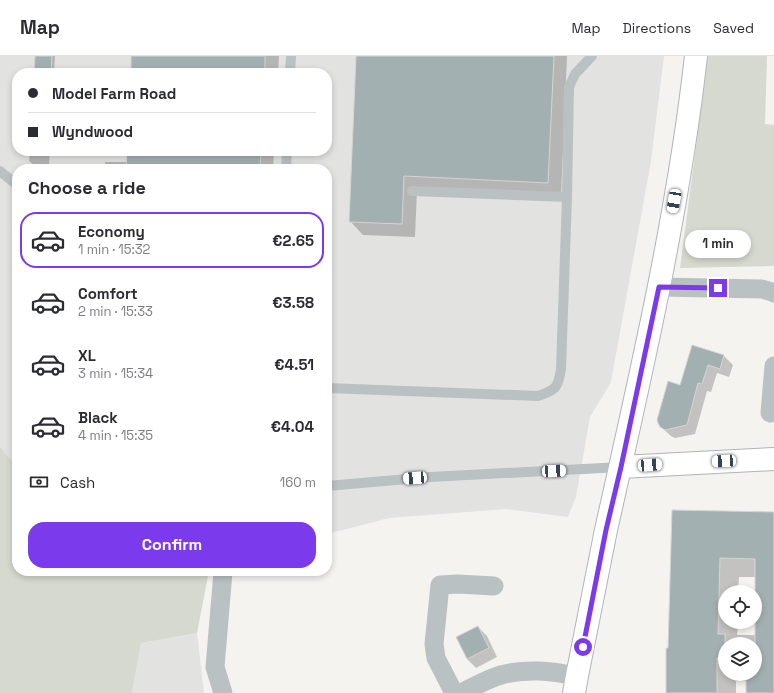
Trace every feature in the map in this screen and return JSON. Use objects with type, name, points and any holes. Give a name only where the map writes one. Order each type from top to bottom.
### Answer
[{"type":"main road","points":[[576,684],[606,530],[621,467],[659,287],[690,109],[696,56]]},
{"type":"main road","points":[[621,467],[774,459]]},
{"type":"street","points":[[659,287],[762,289],[774,293]]},
{"type":"street","points":[[770,413],[774,366]]},
{"type":"street","points":[[223,576],[215,667],[224,693]]},
{"type":"street","points":[[454,693],[436,658],[434,644],[440,585],[458,584],[494,586]]},
{"type":"street","points":[[461,693],[497,677],[514,672],[530,670],[559,673],[576,684]]},
{"type":"lane","points":[[290,68],[291,56]]},
{"type":"lane","points":[[332,388],[538,396],[554,390],[559,381],[561,369],[569,87],[575,74],[592,56]]},
{"type":"lane","points":[[0,171],[12,181]]},
{"type":"lane","points":[[412,191],[567,197]]},
{"type":"lane","points":[[332,486],[430,477],[621,467]]},
{"type":"shaded area","points":[[0,56],[664,56],[651,161],[611,382],[590,417],[576,497],[568,517],[507,509],[389,518],[332,533],[332,164],[12,164],[12,461],[0,447]]},
{"type":"shaded area","points":[[708,56],[767,56],[765,124],[774,125],[774,266],[680,268]]},
{"type":"shaded area","points":[[0,447],[12,461],[12,576],[208,576],[197,633],[141,643],[132,693],[0,693]]},
{"type":"shaded area","points":[[197,633],[204,693],[132,693],[141,643]]},
{"type":"building","points":[[35,56],[52,56],[51,68],[34,68]]},
{"type":"building","points":[[131,56],[265,56],[265,68],[131,68]]},
{"type":"building","points":[[356,56],[554,56],[548,183],[404,176],[402,224],[349,222]]},
{"type":"building","points":[[127,156],[261,156],[260,164],[126,164]]},
{"type":"building","points":[[692,345],[724,355],[720,369],[708,365],[702,384],[698,383],[687,425],[665,430],[660,427],[657,420],[668,381],[680,385]]},
{"type":"building","points":[[672,510],[774,512],[774,693],[746,693],[746,681],[762,681],[762,637],[755,637],[755,629],[762,629],[762,585],[755,585],[755,559],[720,558],[719,585],[718,585],[718,634],[725,634],[725,637],[718,637],[717,693],[666,693],[666,648],[668,648]]},
{"type":"building","points":[[478,626],[489,648],[467,659],[456,637]]},
{"type":"route","points":[[583,647],[606,530],[621,467],[659,287],[718,288]]}]
